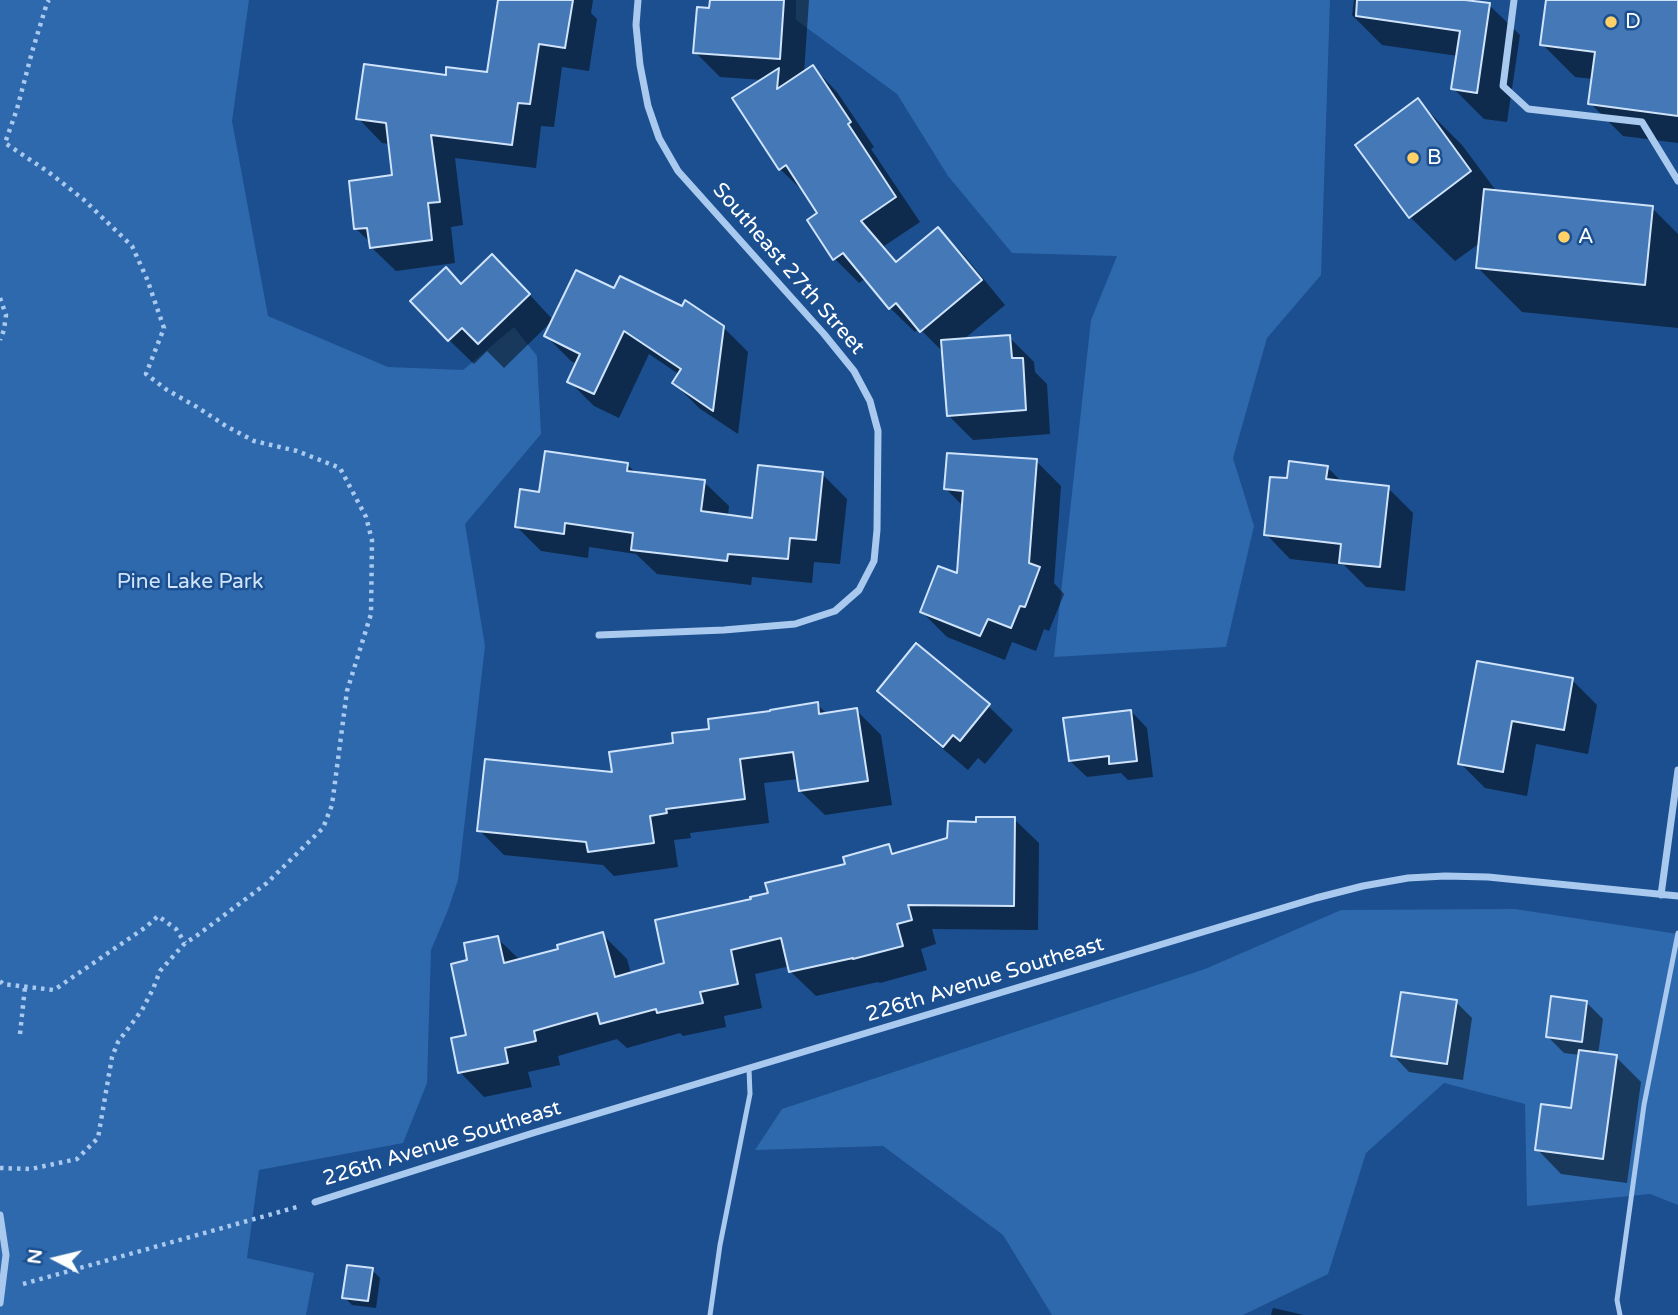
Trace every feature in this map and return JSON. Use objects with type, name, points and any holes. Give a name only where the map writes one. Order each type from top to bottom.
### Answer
[{"type":"street","name":"Southeast 27th Street","points":[[599,635],[795,624],[835,611],[859,590],[874,561],[877,530],[878,431],[870,401],[854,371],[824,334],[678,171],[659,138],[648,106],[636,25],[638,0]]},
{"type":"street","points":[[1514,0],[1503,86],[1528,109],[1642,122],[1678,181]]},
{"type":"street","points":[[1661,895],[1678,770]]},
{"type":"street","name":"226th Avenue Southeast","points":[[315,1202],[533,1133],[1304,901],[1363,886],[1408,878],[1488,877],[1678,896]]},
{"type":"street","points":[[0,1216],[6,1255],[0,1303]]},
{"type":"lane","points":[[1620,1315],[1617,1300],[1644,1105],[1678,933]]},
{"type":"lane","points":[[710,1315],[720,1245],[750,1094],[749,1069]]},
{"type":"path","points":[[0,1168],[31,1169],[77,1159],[98,1138],[112,1057],[118,1042],[142,1010],[160,971],[185,943],[267,883],[323,828],[332,805],[347,691],[372,614],[372,540],[366,517],[340,468],[297,451],[254,441],[167,390],[146,374],[164,328],[132,246],[83,199],[47,172],[2,144],[17,110],[49,0]]},
{"type":"path","points":[[0,298],[6,315],[0,340]]},
{"type":"path","points":[[0,981],[3,985],[54,990],[158,916],[176,929],[185,943]]},
{"type":"path","points":[[20,1034],[26,987]]},
{"type":"path","points":[[2,1290],[315,1202]]},
{"type":"green space","name":"Pine Lake Park","points":[[0,0],[249,0],[232,121],[268,316],[388,367],[463,370],[514,327],[537,356],[541,434],[465,524],[485,646],[458,880],[431,950],[427,1083],[403,1143],[259,1170],[247,1258],[314,1273],[306,1315],[0,1315]]},
{"type":"green space","points":[[796,0],[1330,0],[1321,275],[1267,338],[1233,458],[1254,526],[1226,647],[1054,657],[1091,320],[1117,256],[1012,253],[948,176],[897,94],[796,20]]},
{"type":"green space","points":[[1515,909],[1678,934],[1678,1205],[1650,1194],[1527,1206],[1525,1104],[1444,1083],[1366,1153],[1328,1274],[1243,1315],[1052,1315],[1003,1235],[883,1146],[755,1150],[782,1109],[1205,969],[1341,910]]},
{"type":"building","points":[[498,0],[573,0],[565,48],[539,44],[530,104],[518,103],[512,145],[431,135],[440,202],[428,203],[432,240],[370,248],[367,228],[354,229],[349,181],[392,175],[386,123],[356,119],[364,64],[446,75],[446,67],[487,72]]},
{"type":"building","points":[[710,0],[784,0],[780,59],[693,53],[697,7],[709,8]]},
{"type":"building","points":[[1357,0],[1465,0],[1490,3],[1477,93],[1451,89],[1460,31],[1356,16]]},
{"type":"building","name":"D","points":[[1546,0],[1678,0],[1678,116],[1588,104],[1595,52],[1540,45]]},
{"type":"building","points":[[813,65],[896,197],[861,221],[896,262],[938,227],[982,280],[920,332],[896,303],[889,309],[843,253],[833,260],[807,220],[817,213],[786,165],[779,170],[732,98],[779,68],[777,89]]},
{"type":"building","name":"B","points":[[1418,98],[1471,171],[1409,218],[1355,145]]},
{"type":"building","name":"A","points":[[1484,189],[1653,206],[1645,285],[1476,268]]},
{"type":"building","points":[[492,254],[530,294],[478,344],[462,328],[448,341],[410,301],[446,267],[461,284]]},
{"type":"building","points":[[576,270],[614,288],[620,276],[682,306],[685,300],[724,326],[713,411],[672,383],[681,369],[624,331],[594,394],[567,382],[580,354],[544,336]]},
{"type":"building","points":[[1010,335],[1012,358],[1023,358],[1026,410],[947,416],[941,340]]},
{"type":"building","points":[[545,451],[628,463],[627,471],[705,480],[701,511],[752,518],[758,465],[823,472],[816,540],[790,538],[788,559],[728,554],[727,561],[631,550],[633,533],[565,523],[564,534],[515,527],[520,489],[539,492]]},
{"type":"building","points":[[947,453],[1037,459],[1029,563],[1040,567],[1025,607],[1020,606],[1011,628],[988,619],[980,636],[920,612],[938,566],[957,573],[963,491],[944,489]]},
{"type":"building","points":[[1289,461],[1328,466],[1326,479],[1389,486],[1380,567],[1339,563],[1341,544],[1264,535],[1270,477],[1287,478]]},
{"type":"building","points":[[916,643],[990,704],[960,741],[953,735],[943,747],[877,691]]},
{"type":"building","points":[[1477,661],[1573,678],[1564,730],[1512,721],[1503,772],[1458,764]]},
{"type":"building","points":[[818,702],[819,714],[857,708],[868,781],[799,791],[793,752],[740,759],[745,799],[666,809],[667,813],[650,816],[654,843],[588,852],[586,842],[477,831],[485,759],[612,772],[609,752],[673,743],[672,733],[709,729],[708,719]]},
{"type":"building","points":[[1131,710],[1137,761],[1109,764],[1109,756],[1069,761],[1063,718]]},
{"type":"building","points":[[976,817],[1015,817],[1014,906],[908,905],[912,920],[897,924],[903,946],[789,972],[781,938],[731,950],[738,984],[700,992],[703,1003],[657,1013],[656,1009],[600,1024],[597,1013],[534,1031],[536,1041],[505,1048],[508,1063],[458,1073],[451,1038],[466,1035],[451,964],[467,960],[464,943],[498,936],[504,963],[558,949],[557,945],[603,932],[615,977],[664,963],[655,920],[751,899],[750,897],[768,893],[765,883],[845,864],[843,857],[889,844],[892,854],[947,838],[948,821],[976,822]]},
{"type":"building","points":[[1401,992],[1457,1000],[1447,1064],[1391,1056]]},
{"type":"building","points":[[1551,996],[1587,1001],[1582,1042],[1546,1037]]},
{"type":"building","points":[[1579,1050],[1617,1055],[1603,1159],[1535,1150],[1541,1104],[1571,1108]]},
{"type":"building","points":[[347,1265],[373,1268],[368,1301],[342,1298]]},
{"type":"place","name":"D","points":[[1611,22]]},
{"type":"place","name":"B","points":[[1413,158]]},
{"type":"place","name":"A","points":[[1564,237]]}]
